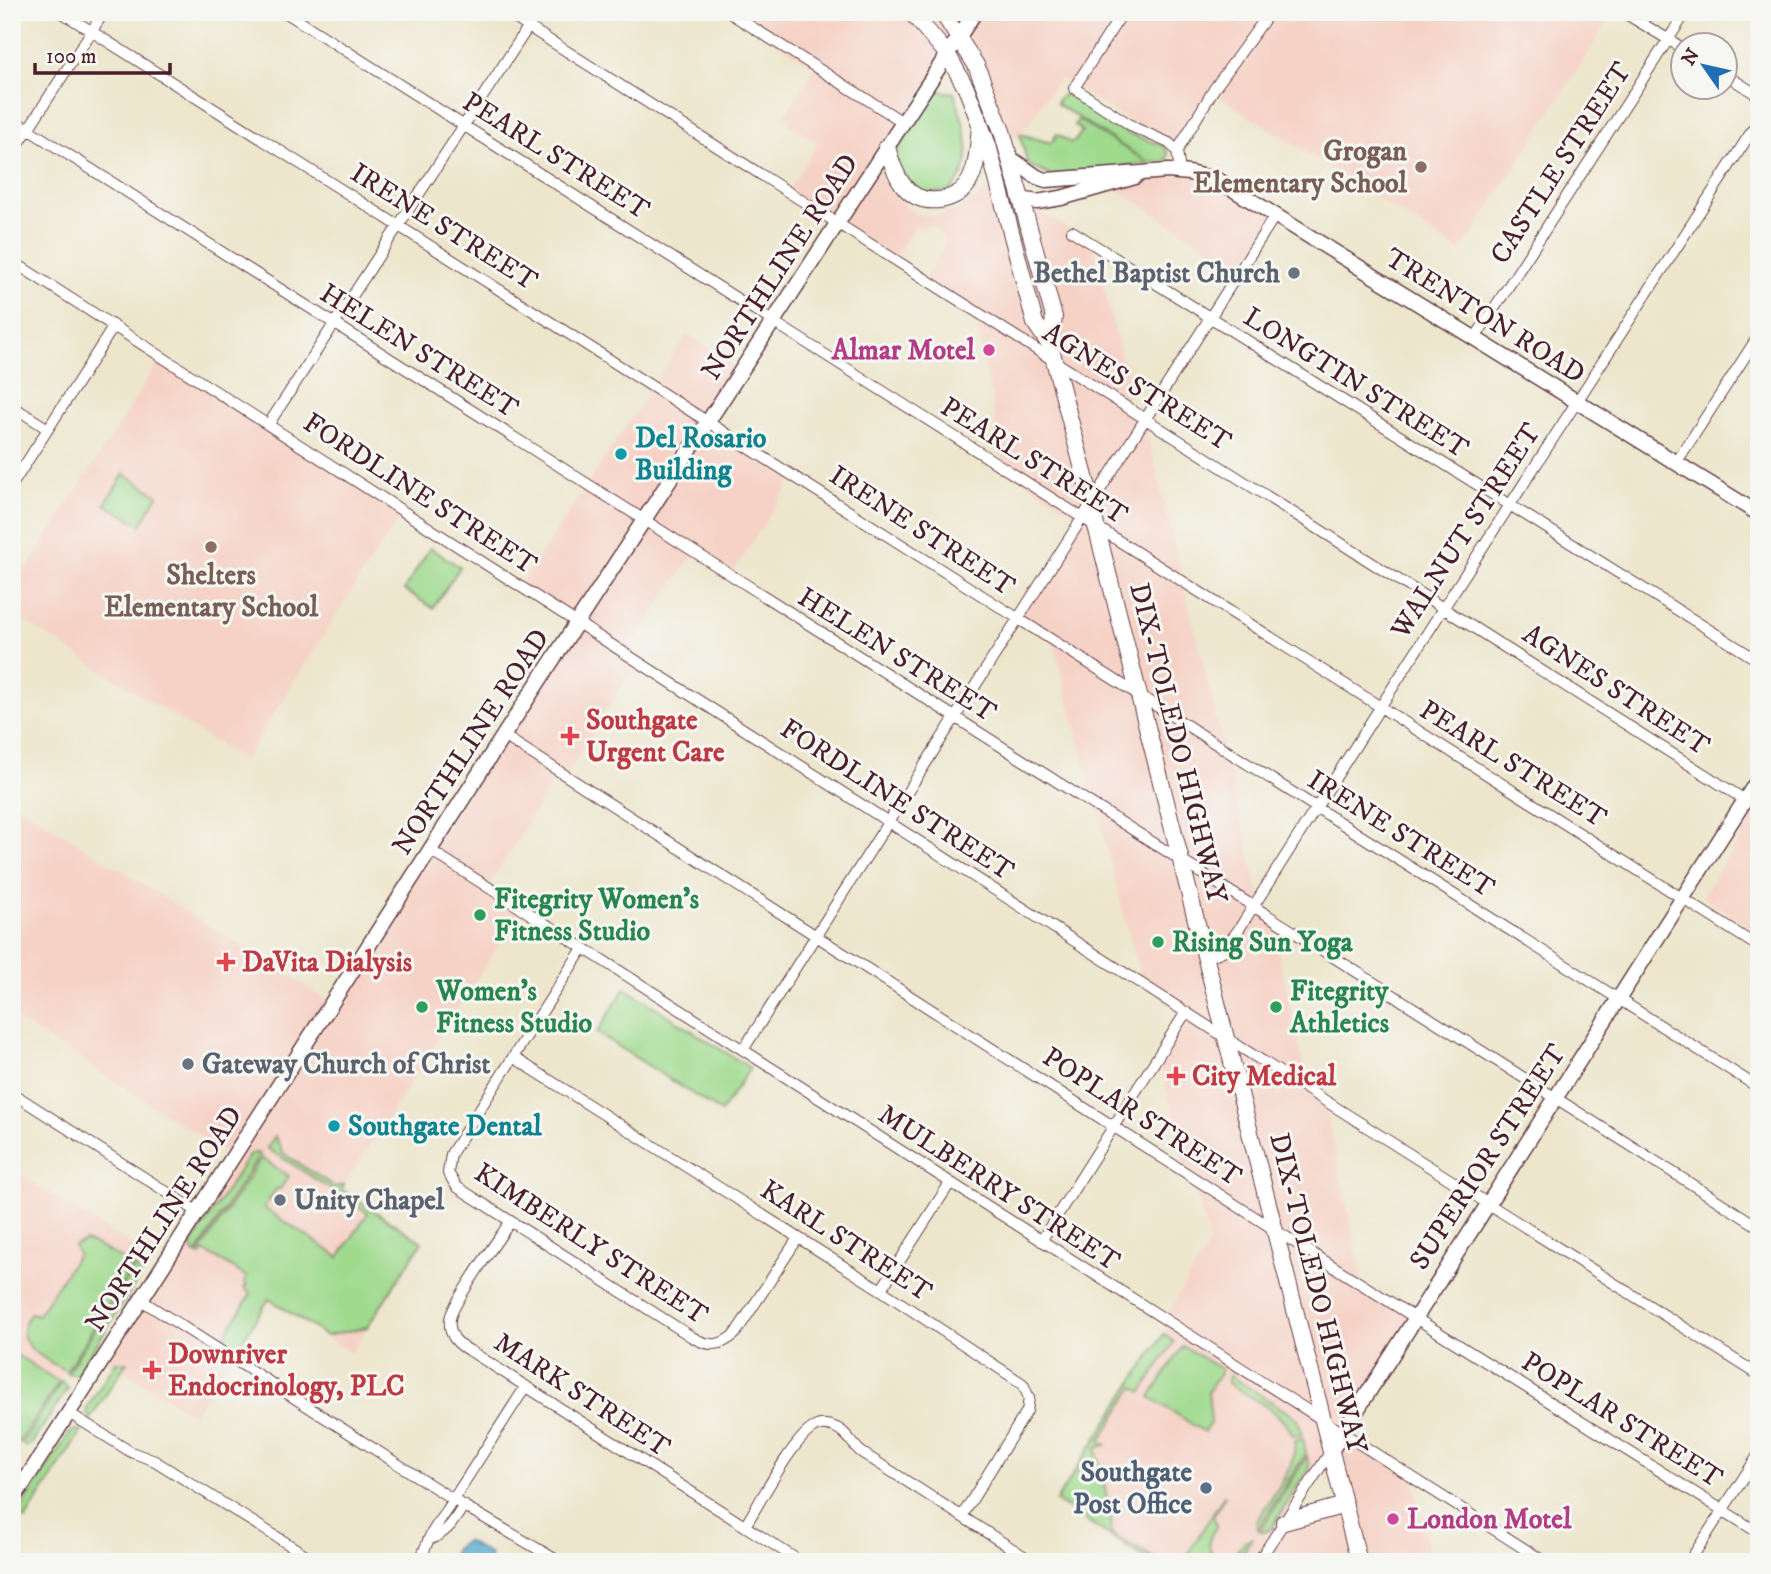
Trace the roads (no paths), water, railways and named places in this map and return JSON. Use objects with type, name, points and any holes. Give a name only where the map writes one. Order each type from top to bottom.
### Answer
[{"type":"main road","name":"DIX-TOLEDO HIGHWAY","points":[[911,12],[948,55],[967,90],[988,145],[1035,323],[1052,353]]},
{"type":"main road","name":"DIX-TOLEDO HIGHWAY","points":[[942,12],[976,65],[991,101],[1010,158],[1054,317],[1052,353],[1090,516],[1139,696],[1359,1562]]},
{"type":"main road","points":[[887,147],[894,171],[908,191],[928,200],[945,199],[960,191],[969,180],[981,124]]},
{"type":"main road","points":[[988,145],[1004,183],[1021,199]]},
{"type":"main road","points":[[1284,1522],[1345,1505]]},
{"type":"street","name":"IRENE STREET","points":[[61,12],[1759,1087]]},
{"type":"street","points":[[12,154],[104,12]]},
{"type":"street","name":"PEARL STREET","points":[[285,12],[773,322],[1090,516],[1380,707],[1759,947]]},
{"type":"street","name":"AGNES STREET","points":[[505,12],[838,223],[1052,353],[1144,419],[1745,800]]},
{"type":"street","points":[[268,425],[538,12]]},
{"type":"street","points":[[728,12],[903,122]]},
{"type":"street","name":"NORTHLINE ROAD","points":[[12,1502],[503,736],[975,12]]},
{"type":"street","points":[[1123,12],[1074,88],[1135,128],[1169,144],[1177,151]]},
{"type":"street","points":[[1180,172],[1177,151],[1214,89],[1270,12]]},
{"type":"street","points":[[1623,12],[1668,40]]},
{"type":"street","name":"CASTLE STREET","points":[[1475,338],[1686,12]]},
{"type":"street","points":[[1740,84],[1759,96]]},
{"type":"street","name":"HELEN STREET","points":[[12,119],[1182,864],[1759,1227]]},
{"type":"street","name":"WALNUT STREET","points":[[1206,958],[1223,951],[1253,908],[1759,120]]},
{"type":"street","name":"TRENTON ROAD","points":[[1010,158],[1037,177],[1046,180],[1125,173],[1180,172],[1218,180],[1759,514]]},
{"type":"street","name":"TRENTON ROAD","points":[[1021,199],[1038,202],[1061,198],[1129,180],[1141,174]]},
{"type":"street","points":[[743,1050],[1017,619],[1090,516],[1144,419],[1276,214]]},
{"type":"street","name":"LONGTIN STREET","points":[[1072,231],[1759,662]]},
{"type":"street","name":"FORDLINE STREET","points":[[12,261],[1486,1204],[1759,1375]]},
{"type":"street","points":[[12,485],[114,326]]},
{"type":"street","points":[[1676,463],[1759,335]]},
{"type":"street","points":[[12,405],[48,429]]},
{"type":"street","name":"POPLAR STREET","points":[[503,736],[1275,1230],[1759,1533]]},
{"type":"street","name":"SUPERIOR STREET","points":[[1258,1562],[1759,778]]},
{"type":"street","name":"MULBERRY STREET","points":[[430,850],[1545,1562]]},
{"type":"street","name":"KIMBERLY STREET","points":[[583,948],[452,1154],[448,1167],[450,1178],[457,1187],[510,1222],[708,1345],[725,1342],[735,1334],[798,1238]]},
{"type":"street","points":[[1041,1241],[1186,1012]]},
{"type":"street","name":"KARL STREET","points":[[513,1057],[1018,1380],[1028,1393],[1030,1402],[1027,1411],[962,1516]]},
{"type":"street","points":[[12,1093],[198,1212]]},
{"type":"street","points":[[881,1290],[950,1183]]},
{"type":"street","name":"MARK STREET","points":[[510,1222],[454,1306],[450,1326],[453,1337],[460,1346],[801,1562]]},
{"type":"street","points":[[141,1300],[459,1502],[560,1562]]},
{"type":"street","points":[[426,1562],[423,1553],[428,1540],[459,1502],[526,1386]]},
{"type":"street","points":[[69,1413],[131,1452],[155,1461],[317,1562]]},
{"type":"street","points":[[745,1526],[802,1436],[812,1428],[824,1425],[839,1429],[861,1452],[1033,1562]]},
{"type":"street","points":[[1689,1562],[1759,1454]]},
{"type":"water","points":[[466,1541],[491,1555],[489,1562],[456,1562],[451,1557],[455,1549]]},
{"type":"place","name":"Grogan Elementary School","points":[[1421,167]]},
{"type":"place","name":"Bethel Baptist Church","points":[[1294,273]]},
{"type":"place","name":"Almar Motel","points":[[989,350]]},
{"type":"place","name":"Del Rosario Building","points":[[621,454]]},
{"type":"place","name":"Shelters Elementary School","points":[[211,547]]},
{"type":"place","name":"Southgate Urgent Care","points":[[570,736]]},
{"type":"place","name":"Fitegrity Women's Fitness Studio","points":[[480,915]]},
{"type":"place","name":"Rising Sun Yoga","points":[[1158,942]]},
{"type":"place","name":"DaVita Dialysis","points":[[226,962]]},
{"type":"place","name":"Women's Fitness Studio","points":[[422,1007]]},
{"type":"place","name":"Fitegrity Athletics","points":[[1276,1007]]},
{"type":"place","name":"Gateway Church of Christ","points":[[188,1064]]},
{"type":"place","name":"City Medical","points":[[1176,1076]]},
{"type":"place","name":"Southgate Dental","points":[[334,1126]]},
{"type":"place","name":"Unity Chapel","points":[[280,1200]]},
{"type":"place","name":"Downriver Endocrinology, PLC","points":[[152,1370]]},
{"type":"place","name":"Southgate Post Office","points":[[1206,1488]]},
{"type":"place","name":"London Motel","points":[[1393,1519]]}]
